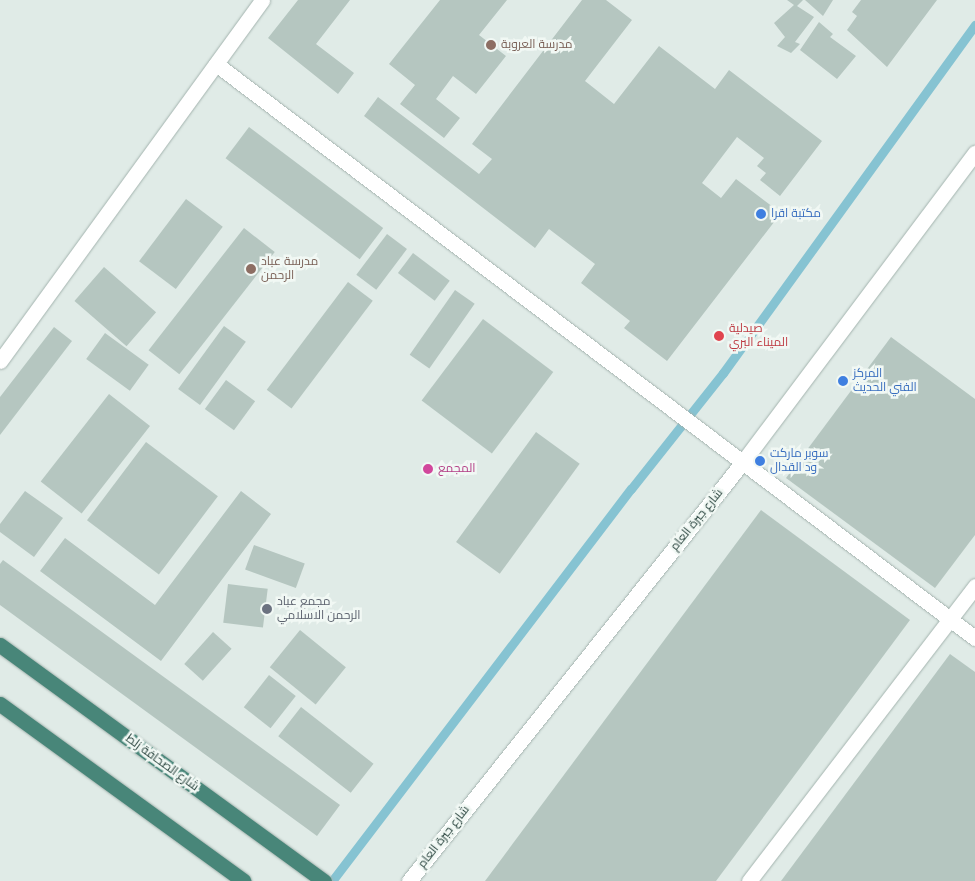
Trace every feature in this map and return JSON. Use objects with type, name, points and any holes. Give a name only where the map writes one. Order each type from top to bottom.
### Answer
[{"type":"highway","name":"شارع الصحافة زلط","points":[[0,645],[324,881]]},
{"type":"highway","points":[[0,704],[244,881]]},
{"type":"street","points":[[0,360],[262,0]]},
{"type":"street","points":[[216,64],[975,638]]},
{"type":"street","name":"شارع جبرة العام","points":[[410,881],[742,463],[975,153]]},
{"type":"street","points":[[749,881],[975,586]]},
{"type":"building","points":[[298,0],[350,0],[316,44],[354,73],[338,94],[268,38]]},
{"type":"building","points":[[440,0],[507,0],[479,35],[506,56],[476,94],[453,76],[436,99],[460,118],[444,138],[400,104],[415,85],[389,64]]},
{"type":"building","points":[[582,0],[606,0],[632,20],[585,81],[614,104],[659,46],[715,89],[729,70],[822,141],[780,196],[760,180],[766,173],[757,166],[764,158],[737,137],[702,183],[721,198],[736,179],[781,213],[667,361],[624,328],[630,321],[581,283],[595,264],[549,229],[535,248],[364,116],[378,97],[479,174],[492,159],[472,144]]},
{"type":"building","points":[[787,0],[803,0],[797,6],[814,17],[795,42],[800,44],[791,53],[777,46],[785,37],[774,23],[794,5]]},
{"type":"building","points":[[805,0],[833,0],[823,16]]},
{"type":"building","points":[[861,0],[937,0],[887,67],[847,30],[857,16],[852,12]]},
{"type":"building","points":[[819,22],[833,34],[830,37],[856,56],[837,79],[800,50]]},
{"type":"building","points":[[249,127],[383,228],[360,259],[226,158]]},
{"type":"building","points":[[186,199],[223,227],[176,289],[139,261]]},
{"type":"building","points":[[244,228],[275,252],[179,374],[149,350]]},
{"type":"building","points":[[387,234],[407,249],[376,290],[356,275]]},
{"type":"building","points":[[413,253],[450,281],[435,301],[398,273]]},
{"type":"building","points":[[104,267],[156,312],[127,346],[74,301]]},
{"type":"building","points":[[348,282],[373,301],[292,408],[267,390]]},
{"type":"building","points":[[455,290],[475,304],[429,368],[410,355]]},
{"type":"building","points":[[483,319],[553,372],[492,453],[422,400]]},
{"type":"building","points":[[224,326],[246,342],[200,405],[178,389]]},
{"type":"building","points":[[54,327],[72,341],[0,435],[0,397]]},
{"type":"building","points":[[105,333],[149,365],[130,391],[86,359]]},
{"type":"building","points":[[891,337],[975,399],[975,535],[935,588],[786,478]]},
{"type":"building","points":[[226,380],[255,401],[234,430],[205,409]]},
{"type":"building","points":[[109,394],[150,426],[82,513],[41,481]]},
{"type":"building","points":[[536,432],[580,464],[500,574],[456,542]]},
{"type":"building","points":[[146,442],[218,496],[159,574],[87,520]]},
{"type":"building","points":[[25,491],[63,518],[34,557],[0,532],[0,524]]},
{"type":"building","points":[[241,491],[271,514],[161,661],[40,571],[65,538],[155,605]]},
{"type":"building","points":[[761,510],[910,620],[716,881],[485,881]]},
{"type":"building","points":[[254,545],[305,563],[296,588],[245,569]]},
{"type":"building","points":[[3,560],[340,805],[317,836],[0,605],[0,564]]},
{"type":"building","points":[[228,584],[268,589],[263,628],[223,623]]},
{"type":"building","points":[[300,630],[346,667],[316,704],[270,667]]},
{"type":"building","points":[[213,632],[232,649],[203,681],[184,664]]},
{"type":"building","points":[[950,654],[975,672],[975,881],[781,881]]},
{"type":"building","points":[[269,675],[296,696],[271,728],[244,707]]},
{"type":"building","points":[[301,707],[373,764],[351,793],[278,736]]},
{"type":"waterway","points":[[332,881],[631,489],[723,373],[975,25]]},
{"type":"place","name":"مدرسة العروبة","points":[[491,45]]},
{"type":"place","name":"مكتبة اقرا","points":[[761,214]]},
{"type":"place","name":"مدرسة عباد الرحمن","points":[[251,269]]},
{"type":"place","name":"صيدلية الميناء البري","points":[[719,336]]},
{"type":"place","name":"المركز الفني الحديث","points":[[843,381]]},
{"type":"place","name":"سوبر ماركت ود القدال","points":[[760,461]]},
{"type":"place","name":"المجمع","points":[[428,469]]},
{"type":"place","name":"مجمع عباد الرحمن الاسلامي","points":[[267,609]]}]
